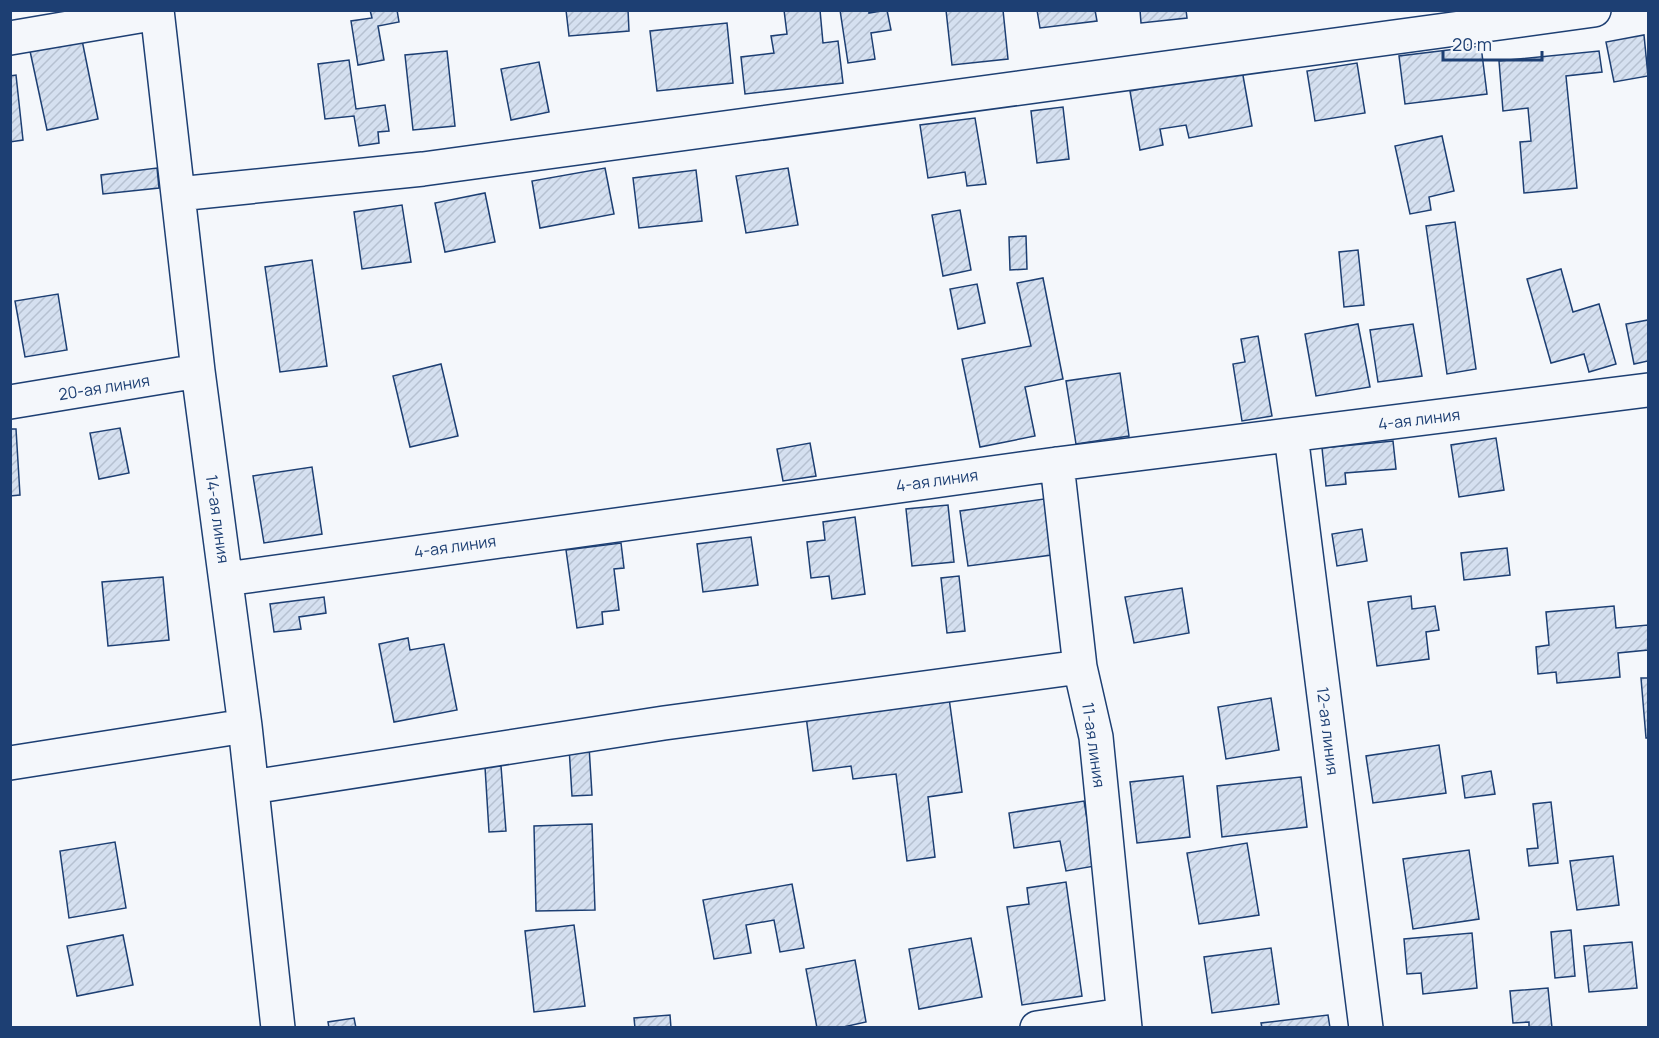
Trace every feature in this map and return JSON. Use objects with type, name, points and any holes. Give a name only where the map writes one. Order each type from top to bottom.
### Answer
[{"type":"street","points":[[178,194],[423,170],[1594,10]]},
{"type":"street","points":[[10,38],[157,12]]},
{"type":"street","name":"14-ая линия","points":[[157,12],[198,371],[245,726],[278,1028]]},
{"type":"street","name":"20-ая линия","points":[[10,402],[198,371]]},
{"type":"street","name":"4-ая линия","points":[[226,579],[1057,464],[1648,390]]},
{"type":"street","name":"12-ая линия","points":[[1291,435],[1366,1028]]},
{"type":"street","name":"11-ая линия","points":[[1057,464],[1080,667],[1095,737],[1123,1021]]},
{"type":"street","points":[[252,787],[664,723],[1080,667]]},
{"type":"street","points":[[10,763],[245,726]]},
{"type":"street","points":[[1037,1028],[1123,1021]]},
{"type":"building","points":[[370,10],[397,10],[399,22],[378,26],[384,60],[358,65],[351,21],[372,18]]},
{"type":"building","points":[[566,10],[628,10],[629,31],[569,36]]},
{"type":"building","points":[[784,10],[820,10],[823,43],[838,41],[843,83],[745,94],[741,57],[774,53],[771,36],[787,34]]},
{"type":"building","points":[[840,10],[869,10],[869,13],[887,10],[891,30],[871,33],[875,59],[848,63]]},
{"type":"building","points":[[946,10],[1003,10],[1008,59],[952,65]]},
{"type":"building","points":[[1037,10],[1095,10],[1097,21],[1040,28]]},
{"type":"building","points":[[1140,10],[1186,10],[1187,18],[1141,23]]},
{"type":"building","points":[[727,23],[733,83],[657,91],[650,31]]},
{"type":"building","points":[[1644,35],[1648,76],[1614,82],[1606,42]]},
{"type":"building","points":[[82,40],[98,119],[47,130],[30,51]]},
{"type":"building","points":[[1481,46],[1487,94],[1405,104],[1399,56]]},
{"type":"building","points":[[447,51],[455,126],[413,130],[405,55]]},
{"type":"building","points":[[1599,51],[1602,72],[1566,76],[1577,188],[1524,193],[1520,142],[1531,141],[1528,108],[1503,111],[1499,61]]},
{"type":"building","points":[[349,60],[356,109],[385,105],[389,131],[378,132],[379,143],[359,146],[354,116],[325,119],[318,64]]},
{"type":"building","points":[[539,62],[549,112],[511,120],[501,69]]},
{"type":"building","points":[[1357,63],[1365,113],[1315,121],[1307,71]]},
{"type":"building","points":[[1242,70],[1252,126],[1189,138],[1186,125],[1160,129],[1163,145],[1140,150],[1130,91]]},
{"type":"building","points":[[16,75],[23,140],[10,142],[10,76]]},
{"type":"building","points":[[1063,107],[1069,159],[1037,163],[1031,111]]},
{"type":"building","points":[[975,118],[986,184],[967,186],[965,172],[928,178],[920,125]]},
{"type":"building","points":[[1442,136],[1454,191],[1429,197],[1431,210],[1410,214],[1395,146]]},
{"type":"building","points":[[157,168],[159,188],[103,194],[101,175]]},
{"type":"building","points":[[605,168],[614,214],[540,228],[532,181]]},
{"type":"building","points":[[788,168],[798,225],[746,233],[736,176]]},
{"type":"building","points":[[696,170],[702,221],[639,228],[633,178]]},
{"type":"building","points":[[485,193],[495,242],[445,252],[435,203]]},
{"type":"building","points":[[402,205],[411,262],[362,269],[354,212]]},
{"type":"building","points":[[960,210],[971,270],[943,276],[932,215]]},
{"type":"building","points":[[1455,222],[1476,369],[1447,374],[1426,226]]},
{"type":"building","points":[[1026,236],[1027,269],[1010,270],[1009,237]]},
{"type":"building","points":[[1358,250],[1364,305],[1344,307],[1339,252]]},
{"type":"building","points":[[312,260],[327,366],[280,372],[265,267]]},
{"type":"building","points":[[1561,269],[1573,312],[1599,304],[1616,364],[1589,372],[1584,354],[1551,363],[1527,279]]},
{"type":"building","points":[[1043,278],[1063,379],[1025,387],[1035,436],[980,447],[962,359],[1031,346],[1017,283]]},
{"type":"building","points":[[977,284],[985,323],[958,329],[950,289]]},
{"type":"building","points":[[58,294],[67,350],[25,357],[15,301]]},
{"type":"building","points":[[1648,320],[1648,361],[1634,364],[1626,324]]},
{"type":"building","points":[[1358,324],[1370,387],[1316,396],[1305,334]]},
{"type":"building","points":[[1413,324],[1422,376],[1378,382],[1370,330]]},
{"type":"building","points":[[1258,336],[1272,416],[1242,421],[1233,364],[1245,362],[1241,339]]},
{"type":"building","points":[[441,364],[458,436],[410,447],[393,376]]},
{"type":"building","points":[[1120,373],[1129,436],[1076,444],[1066,381]]},
{"type":"building","points":[[120,428],[129,473],[99,479],[90,433]]},
{"type":"building","points":[[10,429],[16,429],[20,495],[10,496]]},
{"type":"building","points":[[1496,438],[1504,490],[1459,497],[1451,445]]},
{"type":"building","points":[[1393,441],[1396,469],[1345,473],[1346,484],[1326,486],[1322,448]]},
{"type":"building","points":[[810,443],[816,476],[783,481],[777,449]]},
{"type":"building","points":[[312,467],[322,534],[264,543],[253,476]]},
{"type":"building","points":[[1051,498],[1059,554],[968,566],[960,511]]},
{"type":"building","points":[[948,505],[954,562],[912,566],[906,509]]},
{"type":"building","points":[[855,517],[865,594],[832,599],[829,576],[811,578],[807,542],[825,540],[823,522]]},
{"type":"building","points":[[1362,529],[1367,561],[1337,566],[1332,534]]},
{"type":"building","points":[[751,537],[758,585],[703,592],[697,544]]},
{"type":"building","points":[[621,543],[624,568],[614,569],[619,610],[602,612],[603,624],[577,628],[566,550]]},
{"type":"building","points":[[1507,548],[1510,575],[1464,580],[1461,553]]},
{"type":"building","points":[[959,576],[965,631],[947,633],[941,578]]},
{"type":"building","points":[[163,577],[169,640],[108,646],[102,582]]},
{"type":"building","points":[[1182,588],[1189,633],[1134,643],[1125,597]]},
{"type":"building","points":[[1411,596],[1412,609],[1435,606],[1439,630],[1426,632],[1429,659],[1377,666],[1368,602]]},
{"type":"building","points":[[324,597],[326,613],[299,617],[301,629],[274,632],[270,604]]},
{"type":"building","points":[[1614,606],[1616,628],[1648,625],[1648,650],[1618,653],[1620,677],[1557,683],[1556,672],[1538,674],[1536,647],[1549,645],[1546,612]]},
{"type":"building","points":[[408,638],[410,650],[444,644],[457,710],[394,722],[379,644]]},
{"type":"building","points":[[1641,678],[1648,678],[1648,738],[1646,738]]},
{"type":"building","points":[[949,698],[962,792],[928,797],[935,857],[907,861],[896,774],[853,779],[851,766],[813,771],[806,716]]},
{"type":"building","points":[[1271,698],[1279,750],[1226,759],[1218,707]]},
{"type":"building","points":[[1439,745],[1446,793],[1373,803],[1366,756]]},
{"type":"building","points":[[589,746],[592,795],[572,796],[569,747]]},
{"type":"building","points":[[501,766],[506,831],[489,832],[485,767]]},
{"type":"building","points":[[1491,771],[1495,794],[1465,798],[1462,776]]},
{"type":"building","points":[[1183,776],[1190,837],[1137,843],[1130,782]]},
{"type":"building","points":[[1301,777],[1307,827],[1222,837],[1217,786]]},
{"type":"building","points":[[1084,801],[1095,866],[1066,871],[1060,841],[1014,848],[1009,813]]},
{"type":"building","points":[[1551,802],[1558,863],[1529,866],[1527,849],[1538,848],[1533,804]]},
{"type":"building","points":[[592,824],[595,910],[536,911],[534,826]]},
{"type":"building","points":[[115,842],[126,908],[69,918],[60,851]]},
{"type":"building","points":[[1247,843],[1259,915],[1199,924],[1187,853]]},
{"type":"building","points":[[1469,850],[1479,919],[1413,929],[1403,859]]},
{"type":"building","points":[[1613,856],[1619,905],[1577,910],[1570,861]]},
{"type":"building","points":[[1066,882],[1082,996],[1022,1005],[1007,907],[1029,904],[1027,888]]},
{"type":"building","points":[[792,884],[804,948],[780,952],[774,920],[746,925],[751,953],[714,959],[703,900]]},
{"type":"building","points":[[574,925],[585,1006],[534,1012],[525,931]]},
{"type":"building","points":[[1571,930],[1575,976],[1555,978],[1551,932]]},
{"type":"building","points":[[1472,933],[1477,988],[1423,994],[1421,973],[1407,974],[1404,939]]},
{"type":"building","points":[[123,935],[133,985],[77,996],[67,946]]},
{"type":"building","points":[[971,938],[982,997],[919,1009],[909,949]]},
{"type":"building","points":[[1632,942],[1637,988],[1589,992],[1584,946]]},
{"type":"building","points":[[1271,948],[1279,1004],[1212,1013],[1204,957]]},
{"type":"building","points":[[855,960],[866,1022],[839,1028],[817,1028],[806,969]]},
{"type":"building","points":[[1548,988],[1552,1028],[1529,1028],[1529,1022],[1513,1023],[1510,991]]},
{"type":"building","points":[[670,1015],[671,1028],[635,1028],[634,1018]]},
{"type":"building","points":[[1328,1015],[1330,1028],[1262,1028],[1261,1023]]},
{"type":"building","points":[[354,1018],[356,1028],[329,1028],[328,1022]]}]
